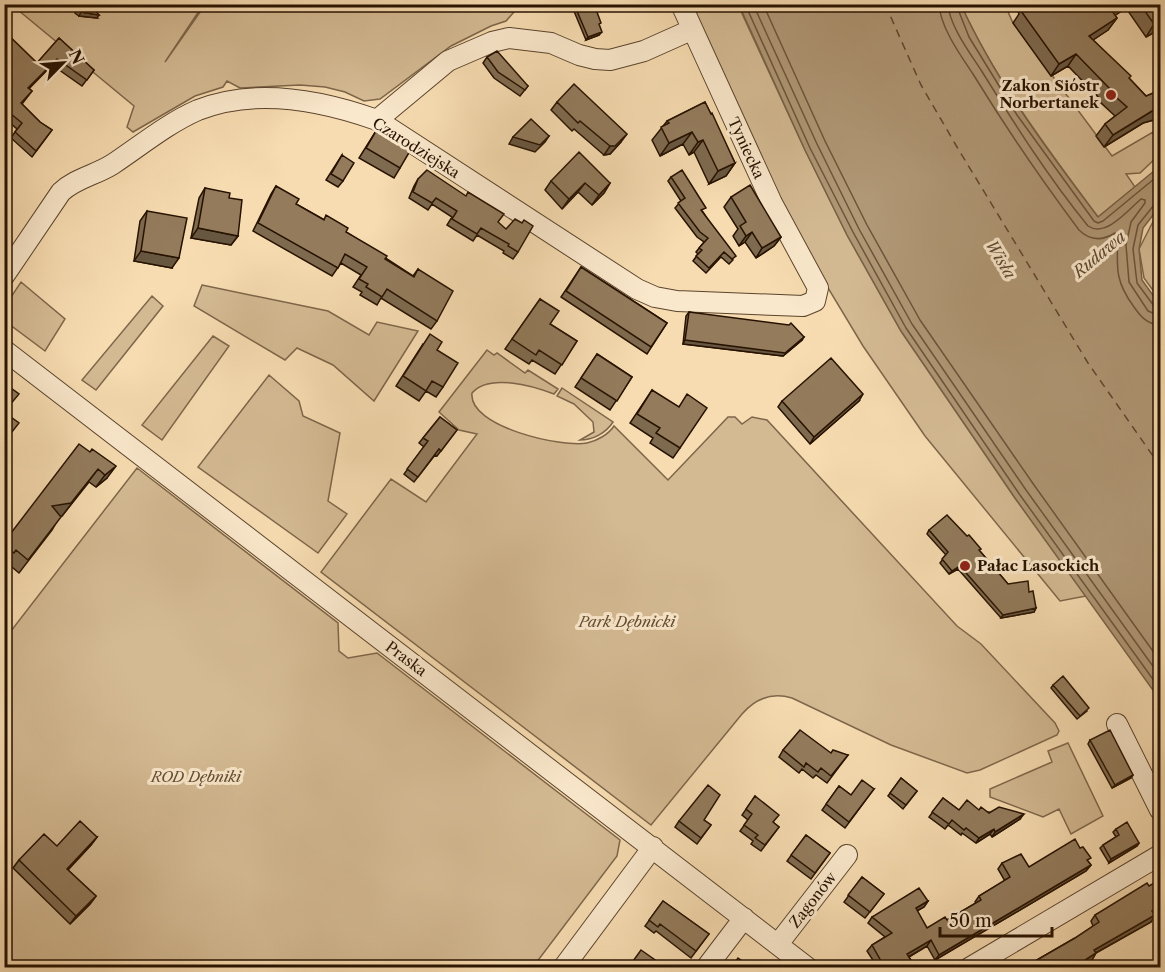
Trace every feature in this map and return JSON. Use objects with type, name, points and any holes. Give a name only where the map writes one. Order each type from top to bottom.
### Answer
[{"type":"street","name":"Tyniecka","points":[[681,4],[772,203],[818,288]]},
{"type":"street","points":[[377,120],[448,61],[492,42],[509,38],[551,43],[579,55],[610,60],[644,51],[692,30]]},
{"type":"street","name":"Czarodziejska","points":[[4,276],[61,192],[69,184],[108,167],[170,125],[197,111],[223,102],[261,98],[302,99],[377,120],[638,289],[655,297],[677,301],[803,306],[815,301],[818,288]]},
{"type":"street","name":"Praska","points":[[4,350],[808,968]]},
{"type":"street","points":[[1117,724],[1161,810]]},
{"type":"street","points":[[563,968],[652,848]]},
{"type":"street","name":"Zagonów","points":[[778,944],[847,855]]},
{"type":"street","points":[[969,968],[1161,855]]},
{"type":"street","points":[[706,968],[744,918]]},
{"type":"green space","points":[[509,4],[514,12],[506,21],[451,46],[380,99],[364,101],[345,92],[325,87],[300,85],[240,88],[227,81],[223,87],[195,96],[133,132],[127,127],[134,106],[12,5],[203,5],[165,62],[205,5]]},
{"type":"green space","points":[[690,5],[738,5],[847,235],[901,331],[1015,498],[1086,596],[1060,601],[925,436],[863,346],[807,253],[783,208]]},
{"type":"green space","points":[[961,5],[1005,5],[1013,23],[1112,156],[1153,132],[1160,143],[1160,154],[1140,173],[1126,174],[1135,187],[1098,217],[1042,141],[1007,88]]},
{"type":"green space","points":[[1160,208],[1160,300],[1144,278],[1139,249]]},
{"type":"green space","points":[[21,282],[65,319],[45,351],[5,321],[5,306]]},
{"type":"green space","points":[[202,285],[328,311],[369,335],[377,322],[418,331],[374,401],[333,365],[297,348],[285,360],[194,306]]},
{"type":"green space","points":[[152,296],[163,306],[96,390],[82,380]]},
{"type":"green space","points":[[213,336],[229,346],[162,440],[142,425]]},
{"type":"green space","name":"Park Dębnicki","points":[[487,350],[494,355],[497,353],[525,373],[528,370],[558,389],[554,394],[523,385],[500,382],[480,387],[472,393],[475,405],[485,416],[519,433],[575,444],[595,441],[614,426],[668,480],[728,417],[735,417],[742,424],[752,417],[767,420],[957,626],[981,644],[1055,723],[1059,731],[1057,735],[980,770],[967,773],[891,745],[792,698],[771,696],[752,704],[742,714],[651,825],[321,572],[391,479],[426,502],[477,434],[459,430],[439,412]]},
{"type":"green space","points":[[269,375],[299,401],[303,416],[340,433],[328,501],[347,514],[318,553],[198,467]]},
{"type":"green space","points":[[562,388],[613,422],[599,435],[580,440],[594,432],[593,422],[574,404],[557,396]]},
{"type":"green space","name":"ROD Dębniki","points":[[137,468],[338,623],[339,651],[348,658],[377,653],[620,840],[617,856],[533,967],[5,967],[4,640]]},
{"type":"green space","points":[[1068,743],[1103,816],[1071,834],[1059,809],[1043,817],[990,797],[990,789],[1052,762],[1048,751]]},
{"type":"water","points":[[739,5],[961,5],[1006,88],[1041,141],[1098,217],[1160,166],[1160,206],[1143,228],[1139,249],[1142,280],[1160,305],[1160,700],[1015,498],[901,331],[847,235],[805,150]]},
{"type":"building","points":[[78,4],[90,4],[99,15],[81,12],[77,9]]},
{"type":"building","points":[[574,4],[594,4],[602,32],[588,37]]},
{"type":"building","points":[[1028,4],[1121,4],[1112,11],[1117,18],[1089,36],[1131,76],[1129,78],[1146,96],[1158,91],[1161,95],[1161,108],[1113,135],[1105,124],[1127,107],[1108,90],[1109,88],[1076,54],[1059,64],[1021,11],[1029,6]]},
{"type":"building","points":[[1140,4],[1161,4],[1161,21],[1154,24]]},
{"type":"building","points":[[4,31],[37,63],[59,38],[94,70],[87,80],[57,59],[28,88],[32,91],[21,103],[40,122],[52,130],[36,151],[15,132],[22,123],[4,110]]},
{"type":"building","points":[[497,51],[528,86],[525,90],[498,72],[487,57]]},
{"type":"building","points":[[574,84],[627,134],[615,146],[610,146],[580,121],[578,123],[557,102]]},
{"type":"building","points":[[705,102],[735,163],[718,171],[703,140],[698,142],[692,132],[669,143],[661,127],[669,123],[667,121]]},
{"type":"building","points":[[531,119],[549,136],[540,145],[513,137]]},
{"type":"building","points":[[376,131],[410,151],[400,168],[366,148]]},
{"type":"building","points":[[579,152],[610,183],[599,195],[585,183],[569,199],[551,181]]},
{"type":"building","points":[[342,155],[354,163],[343,181],[331,174]]},
{"type":"building","points":[[427,170],[466,196],[468,192],[504,214],[498,222],[506,229],[515,219],[522,223],[524,220],[533,226],[518,252],[508,246],[509,244],[481,228],[477,234],[452,219],[457,211],[436,198],[432,203],[413,192],[418,179]]},
{"type":"building","points":[[682,170],[706,208],[701,210],[736,256],[732,259],[724,252],[709,268],[696,256],[702,250],[699,248],[708,238],[700,232],[678,203],[685,198],[671,177]]},
{"type":"building","points":[[750,185],[781,237],[762,248],[752,232],[746,236],[740,226],[746,222],[731,197]]},
{"type":"building","points":[[276,186],[299,199],[296,204],[324,220],[326,215],[348,228],[346,232],[387,256],[385,259],[414,277],[418,269],[453,291],[437,321],[387,289],[382,297],[366,287],[368,284],[359,279],[367,267],[345,254],[338,268],[258,223]]},
{"type":"building","points":[[205,188],[230,193],[229,198],[242,200],[238,236],[198,228]]},
{"type":"building","points":[[147,211],[187,218],[179,258],[141,251]]},
{"type":"building","points":[[581,267],[667,323],[651,347],[566,291]]},
{"type":"building","points":[[540,299],[559,311],[550,324],[577,341],[562,365],[539,350],[536,355],[512,339]]},
{"type":"building","points":[[689,312],[789,325],[791,323],[804,337],[785,353],[685,340]]},
{"type":"building","points":[[430,334],[442,342],[437,350],[458,363],[443,387],[432,381],[426,391],[403,376]]},
{"type":"building","points":[[597,354],[632,377],[617,401],[581,378]]},
{"type":"building","points":[[831,358],[863,394],[814,437],[782,401]]},
{"type":"building","points":[[4,383],[19,394],[4,412]]},
{"type":"building","points":[[652,390],[679,407],[687,394],[707,408],[680,448],[656,433],[660,428],[637,414]]},
{"type":"building","points":[[4,412],[19,423],[4,442]]},
{"type":"building","points":[[440,417],[457,430],[418,477],[407,469],[428,441],[423,438]]},
{"type":"building","points":[[79,444],[90,452],[92,449],[116,466],[105,475],[98,469],[71,503],[52,506],[61,517],[28,560],[16,550],[14,553],[4,546],[4,536],[9,531],[11,533]]},
{"type":"building","name":"Pałac Lasockich","points":[[947,515],[967,536],[969,535],[1008,584],[1028,581],[1029,592],[1033,591],[1036,608],[1003,615],[960,566],[952,571],[942,559],[948,552],[929,530]]},
{"type":"building","points":[[1063,676],[1089,708],[1080,716],[1053,685]]},
{"type":"building","points":[[800,730],[831,753],[833,750],[848,755],[831,776],[821,768],[818,772],[806,763],[804,767],[783,750]]},
{"type":"building","points":[[1110,730],[1133,775],[1115,785],[1090,740]]},
{"type":"building","points":[[901,778],[917,791],[906,805],[890,793]]},
{"type":"building","points":[[862,780],[874,789],[849,822],[826,804],[839,786],[851,795]]},
{"type":"building","points":[[708,785],[720,795],[704,820],[711,825],[701,838],[679,821]]},
{"type":"building","points":[[755,796],[779,815],[773,822],[779,827],[765,845],[755,838],[758,835],[744,825],[752,814],[746,809]]},
{"type":"building","points":[[943,798],[959,810],[967,800],[979,810],[981,807],[989,813],[999,807],[1024,814],[995,832],[994,829],[979,838],[952,820],[949,824],[932,812]]},
{"type":"building","points":[[80,821],[97,837],[67,869],[96,896],[76,916],[19,860],[44,834],[57,846]]},
{"type":"building","points":[[1127,822],[1139,843],[1111,859],[1103,845],[1119,835],[1116,829]]},
{"type":"building","points":[[806,835],[830,853],[815,873],[791,855]]},
{"type":"building","points":[[1075,839],[1080,848],[1083,847],[1091,858],[1087,860],[1091,865],[939,955],[931,940],[907,954],[912,962],[903,968],[885,968],[872,945],[892,933],[872,917],[919,888],[928,901],[916,908],[927,928],[945,917],[947,920],[981,900],[979,896],[1010,877],[1002,863],[1021,854],[1029,867]]},
{"type":"building","points":[[862,877],[884,894],[870,912],[848,895]]},
{"type":"building","points":[[1158,881],[1161,885],[1161,906],[1152,911],[1155,915],[1094,950],[1096,953],[1079,964],[1078,961],[1067,968],[1023,968],[1099,922],[1095,915],[1147,883],[1149,886]]},
{"type":"building","points":[[663,901],[709,934],[696,951],[660,924],[658,927],[649,920]]},
{"type":"building","points":[[641,950],[658,962],[654,968],[628,968]]},
{"type":"building","points":[[738,958],[745,961],[754,968],[731,968]]},
{"type":"ferry route","points":[[885,4],[921,85],[957,147],[1088,363],[1160,466]]},
{"type":"place","name":"Zakon Sióstr Norbertanek","points":[[1111,95]]},
{"type":"place","name":"Pałac Lasockich","points":[[965,566]]},
{"type":"water label","name":"Rudawa","points":[[1099,254]]},
{"type":"water label","name":"Wisła","points":[[1001,259]]}]
